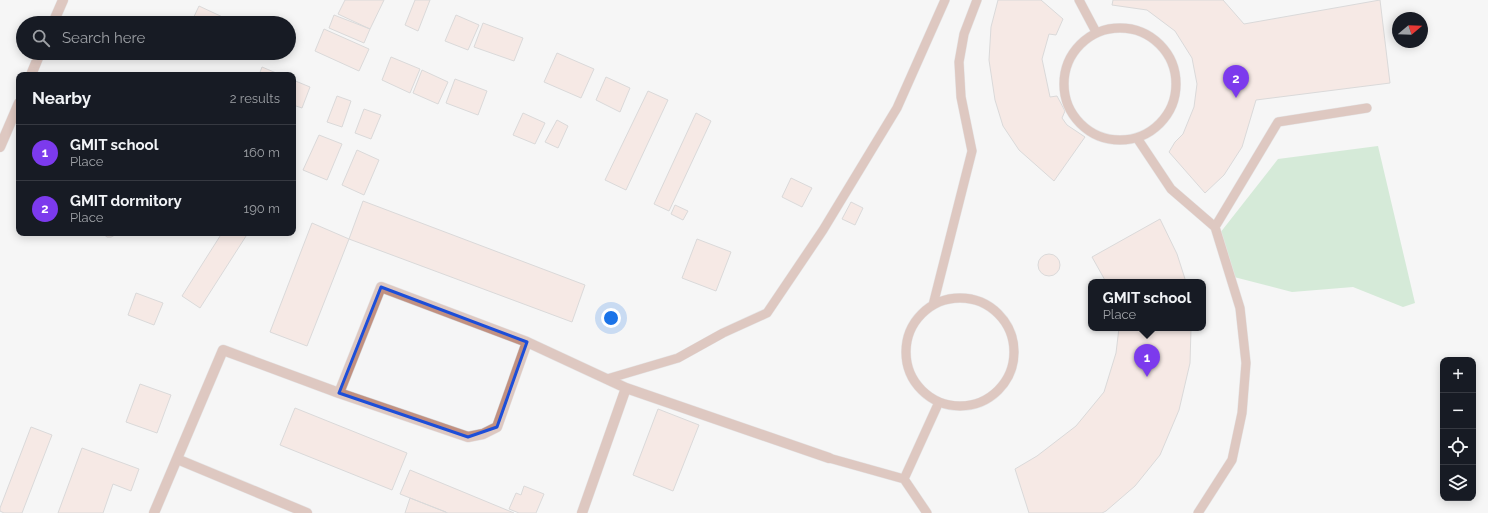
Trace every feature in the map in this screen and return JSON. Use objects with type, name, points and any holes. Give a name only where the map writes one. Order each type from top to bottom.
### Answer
[{"type":"street","points":[[56,16],[63,0]]},
{"type":"street","points":[[32,72],[37,60]]},
{"type":"street","points":[[0,147],[16,110]]},
{"type":"street","points":[[339,393],[381,287],[526,342],[626,388],[829,458]]},
{"type":"street","points":[[154,513],[223,350],[339,393],[468,437],[483,434],[497,427],[526,342]]},
{"type":"street","points":[[582,513],[626,388]]},
{"type":"street","points":[[177,459],[307,513]]},
{"type":"lane","points":[[607,379],[678,358],[724,333],[767,313],[823,230],[897,108],[945,0]]},
{"type":"lane","points":[[933,305],[972,151],[961,97],[959,62],[964,34],[977,0]]},
{"type":"lane","points":[[1079,0],[1096,32]]},
{"type":"lane","points":[[1114,27],[1132,28],[1149,35],[1164,47],[1173,63],[1177,82],[1175,100],[1166,116],[1154,130],[1137,138],[1118,140],[1100,137],[1084,127],[1072,113],[1065,95],[1064,76],[1070,58],[1081,43],[1096,32],[1114,27]]},
{"type":"lane","points":[[1215,227],[1278,122],[1366,108]]},
{"type":"lane","points":[[1137,138],[1171,189],[1215,227],[1240,308],[1246,363],[1242,413],[1232,460],[1198,513]]},
{"type":"lane","points":[[966,297],[982,302],[998,312],[1009,328],[1014,346],[1013,364],[1006,382],[993,396],[976,404],[958,406],[939,402],[925,393],[914,380],[907,364],[906,347],[910,330],[920,316],[933,305],[948,299],[966,297]]},
{"type":"lane","points":[[904,479],[939,402]]},
{"type":"lane","points":[[829,458],[904,479],[927,513]]},
{"type":"highlighted area","points":[[381,287],[527,342],[497,427],[468,437],[339,393]]},
{"type":"green space","points":[[1378,146],[1415,303],[1403,307],[1353,287],[1292,292],[1234,277],[1220,233],[1278,159]]},
{"type":"building","points":[[345,0],[384,0],[370,29],[338,14]]},
{"type":"building","points":[[415,0],[430,0],[418,31],[405,25]]},
{"type":"building","points":[[998,0],[1041,0],[1063,19],[1056,35],[1049,34],[1042,59],[1050,97],[1057,96],[1065,111],[1062,118],[1067,125],[1085,137],[1054,181],[1019,150],[1003,126],[995,100],[989,60],[991,27]]},
{"type":"building","points":[[1113,0],[1223,0],[1244,24],[1380,0],[1390,83],[1256,100],[1242,147],[1224,175],[1205,193],[1169,152],[1175,142],[1183,134],[1194,107],[1197,84],[1192,58],[1175,31],[1147,10],[1112,5]]},
{"type":"building","points":[[199,6],[220,16],[194,16]]},
{"type":"building","points":[[334,15],[370,29],[364,43],[329,28]]},
{"type":"building","points":[[456,15],[479,25],[468,50],[445,41]]},
{"type":"building","points":[[483,23],[523,38],[514,61],[474,47]]},
{"type":"building","points":[[324,29],[369,49],[359,71],[315,51]]},
{"type":"building","points":[[557,53],[594,69],[581,98],[544,82]]},
{"type":"building","points":[[391,57],[420,69],[410,93],[382,80]]},
{"type":"building","points":[[262,67],[274,72],[260,72]]},
{"type":"building","points":[[422,70],[448,82],[438,104],[413,93]]},
{"type":"building","points":[[606,77],[630,88],[620,112],[596,100]]},
{"type":"building","points":[[455,79],[487,91],[478,115],[446,103]]},
{"type":"building","points":[[296,81],[310,87],[302,108],[296,106]]},
{"type":"building","points":[[648,91],[668,100],[626,190],[605,180]]},
{"type":"building","points":[[337,96],[351,101],[342,127],[327,122]]},
{"type":"building","points":[[364,109],[381,115],[371,139],[355,133]]},
{"type":"building","points":[[523,113],[545,123],[535,144],[513,135]]},
{"type":"building","points":[[696,113],[711,121],[669,211],[654,204]]},
{"type":"building","points":[[557,120],[568,126],[558,148],[545,142]]},
{"type":"building","points":[[319,135],[342,144],[327,180],[303,170]]},
{"type":"building","points":[[357,150],[379,160],[364,195],[342,185]]},
{"type":"building","points":[[791,178],[812,188],[802,207],[782,197]]},
{"type":"building","points":[[363,201],[585,285],[572,322],[349,239]]},
{"type":"building","points":[[851,202],[863,208],[855,225],[842,219]]},
{"type":"building","points":[[675,205],[688,211],[683,220],[671,214]]},
{"type":"building","points":[[1160,219],[1177,254],[1185,279],[1104,279],[1092,257]]},
{"type":"building","points":[[312,223],[349,239],[307,346],[270,332]]},
{"type":"building","points":[[220,236],[246,236],[200,308],[182,296]]},
{"type":"building","points":[[697,239],[731,252],[716,291],[682,278]]},
{"type":"building","points":[[1049,254],[1057,257],[1060,265],[1057,273],[1049,276],[1041,273],[1038,265],[1041,257]]},
{"type":"building","points":[[136,293],[163,303],[154,325],[128,315]]},
{"type":"building","points":[[1119,331],[1191,331],[1190,363],[1179,410],[1160,455],[1135,486],[1102,513],[1029,513],[1015,469],[1037,456],[1076,426],[1104,392],[1116,353]]},
{"type":"building","points":[[140,384],[171,395],[157,433],[126,422]]},
{"type":"building","points":[[295,408],[407,453],[392,490],[280,445]]},
{"type":"building","points":[[658,409],[699,425],[673,491],[633,475]]},
{"type":"building","points":[[31,427],[52,435],[22,513],[4,513],[0,511],[0,508]]},
{"type":"building","points":[[82,448],[139,469],[131,491],[113,484],[103,513],[58,513]]},
{"type":"building","points":[[410,470],[514,513],[448,513],[400,494]]},
{"type":"building","points":[[524,486],[544,494],[536,513],[519,513],[509,509],[516,493],[521,495]]},
{"type":"building","points":[[410,498],[446,512],[446,513],[405,513]]},
{"type":"place","name":"GMIT dormitory","points":[[1236,98]]},
{"type":"place","name":"GMIT school","points":[[1147,377]]}]
